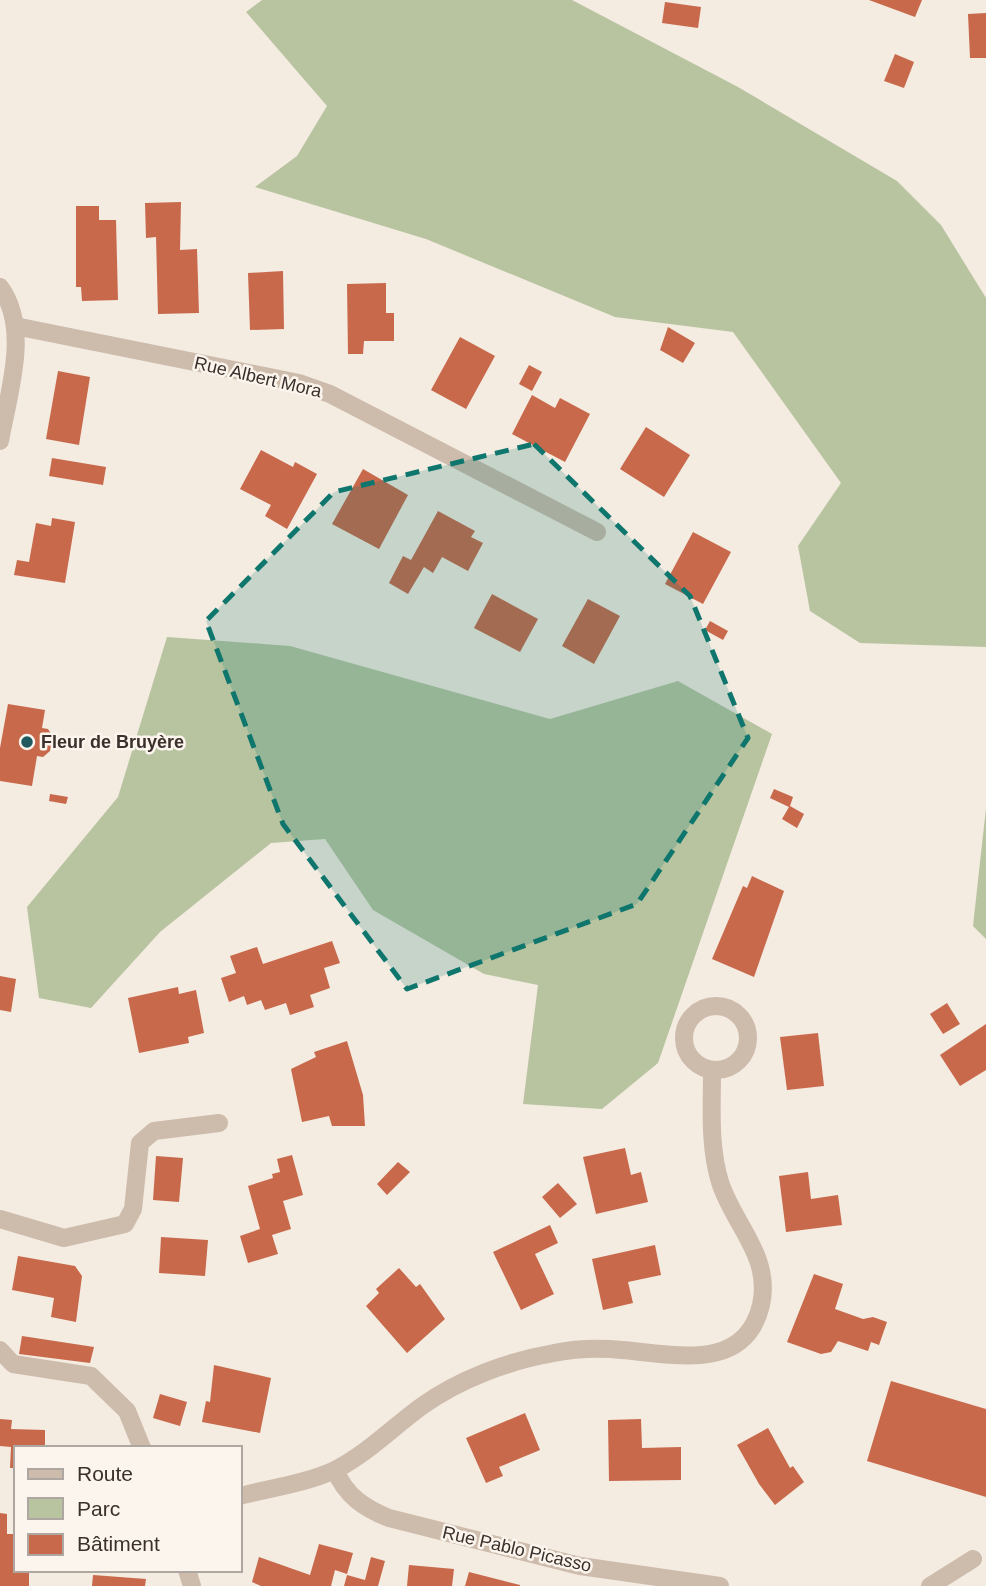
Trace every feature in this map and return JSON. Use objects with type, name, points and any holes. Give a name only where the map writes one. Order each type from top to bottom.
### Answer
[{"type":"street","points":[[0,287],[8,298],[15,326],[14,356],[0,441]]},
{"type":"street","name":"Rue Albert Mora","points":[[15,326],[299,383],[330,394],[597,533]]},
{"type":"street","points":[[242,1495],[335,1470],[373,1447],[423,1405],[470,1379],[506,1365],[569,1352],[621,1350],[671,1357],[716,1353],[749,1334],[761,1303],[760,1263],[720,1183],[712,1137],[712,1071]]},
{"type":"street","points":[[0,1219],[64,1238],[125,1224],[133,1209],[140,1143],[154,1131],[219,1123]]},
{"type":"street","points":[[0,1350],[13,1364],[91,1376],[127,1411],[141,1446]]},
{"type":"street","name":"Rue Pablo Picasso","points":[[335,1470],[341,1486],[363,1507],[390,1518],[580,1566],[720,1586]]},
{"type":"street","points":[[930,1586],[973,1559]]},
{"type":"highlighted area","points":[[534,444],[690,596],[748,738],[637,904],[407,989],[283,824],[206,621],[334,492]]},
{"type":"green space","points":[[262,0],[572,0],[738,87],[897,181],[941,225],[986,298],[986,647],[860,643],[810,611],[798,546],[841,483],[733,332],[615,317],[426,239],[255,187],[297,156],[327,106],[246,12]]},
{"type":"green space","points":[[167,637],[290,646],[550,719],[678,681],[772,734],[658,1063],[602,1109],[523,1104],[538,985],[484,974],[373,910],[325,839],[271,843],[160,932],[91,1008],[39,998],[27,907],[118,797]]},
{"type":"green space","points":[[986,808],[986,939],[973,926]]},
{"type":"building","points":[[869,0],[922,0],[915,17]]},
{"type":"building","points":[[665,2],[701,7],[698,28],[662,23]]},
{"type":"building","points":[[986,13],[986,58],[970,58],[968,14]]},
{"type":"building","points":[[895,54],[914,62],[904,88],[884,81]]},
{"type":"building","points":[[181,202],[180,250],[197,249],[199,313],[158,314],[156,237],[146,238],[145,203]]},
{"type":"building","points":[[76,206],[99,206],[99,220],[116,220],[118,300],[82,301],[81,287],[76,287]]},
{"type":"building","points":[[283,271],[284,329],[250,330],[248,273]]},
{"type":"building","points":[[386,283],[386,313],[394,313],[394,341],[364,341],[363,354],[348,354],[347,284]]},
{"type":"building","points":[[668,327],[695,343],[683,363],[660,350]]},
{"type":"building","points":[[460,337],[495,356],[466,409],[431,390]]},
{"type":"building","points":[[529,365],[542,372],[532,391],[519,384]]},
{"type":"building","points":[[58,371],[90,377],[79,445],[46,439]]},
{"type":"building","points":[[532,395],[555,408],[560,398],[590,414],[565,462],[512,434]]},
{"type":"building","points":[[646,427],[690,455],[664,497],[620,469]]},
{"type":"building","points":[[261,450],[293,467],[295,462],[317,474],[287,529],[265,516],[271,505],[240,489]]},
{"type":"building","points":[[52,458],[106,467],[103,485],[49,476]]},
{"type":"building","points":[[363,469],[408,495],[379,549],[332,524]]},
{"type":"building","points":[[438,511],[475,531],[471,537],[483,543],[468,571],[442,557],[433,573],[424,567],[408,594],[389,583],[403,556],[411,560]]},
{"type":"building","points":[[52,518],[75,522],[65,583],[14,575],[17,560],[29,562],[36,523],[51,526]]},
{"type":"building","points":[[693,532],[731,552],[703,604],[665,584]]},
{"type":"building","points":[[492,594],[538,619],[520,652],[474,628]]},
{"type":"building","points":[[588,599],[620,616],[594,664],[562,646]]},
{"type":"building","points":[[710,621],[728,631],[723,640],[705,630]]},
{"type":"building","name":"Fleur de Bruyère","points":[[8,704],[45,710],[42,728],[48,729],[53,737],[50,751],[43,757],[37,756],[32,786],[0,781],[0,748]]},
{"type":"building","points":[[774,789],[793,797],[790,806],[804,814],[797,828],[782,819],[789,807],[770,798]]},
{"type":"building","points":[[50,794],[68,797],[66,804],[49,801]]},
{"type":"building","points":[[752,876],[784,891],[754,977],[712,959],[743,886],[747,888]]},
{"type":"building","points":[[332,941],[340,963],[324,968],[330,988],[310,995],[314,1007],[290,1015],[286,1003],[265,1010],[261,1000],[247,1005],[244,996],[229,1002],[221,978],[236,973],[230,956],[257,947],[263,964]]},
{"type":"building","points":[[0,976],[16,979],[11,1012],[0,1010]]},
{"type":"building","points":[[178,987],[179,994],[196,990],[204,1033],[188,1037],[189,1043],[139,1053],[128,998]]},
{"type":"building","points":[[947,1003],[960,1024],[943,1034],[930,1014]]},
{"type":"building","points":[[986,1024],[986,1070],[960,1086],[940,1055]]},
{"type":"building","points":[[818,1033],[824,1086],[787,1090],[780,1037]]},
{"type":"building","points":[[347,1041],[363,1095],[365,1126],[332,1126],[329,1116],[302,1122],[291,1069],[316,1057],[314,1052]]},
{"type":"building","points":[[625,1148],[631,1175],[641,1172],[648,1202],[596,1214],[583,1157]]},
{"type":"building","points":[[292,1155],[303,1195],[283,1201],[291,1229],[272,1235],[278,1254],[248,1263],[240,1236],[260,1229],[248,1186],[273,1178],[272,1174],[280,1172],[277,1159]]},
{"type":"building","points":[[156,1156],[183,1158],[179,1202],[153,1200]]},
{"type":"building","points":[[398,1162],[410,1172],[387,1195],[377,1184]]},
{"type":"building","points":[[808,1172],[811,1199],[838,1195],[842,1225],[786,1232],[779,1176]]},
{"type":"building","points":[[558,1183],[577,1204],[560,1218],[542,1197]]},
{"type":"building","points":[[550,1225],[558,1243],[535,1254],[554,1294],[521,1310],[493,1252]]},
{"type":"building","points":[[161,1237],[208,1240],[205,1276],[159,1273]]},
{"type":"building","points":[[655,1245],[661,1275],[628,1282],[633,1303],[603,1310],[592,1259]]},
{"type":"building","points":[[18,1256],[75,1266],[82,1276],[76,1322],[51,1317],[54,1298],[12,1290]]},
{"type":"building","points":[[399,1268],[416,1287],[420,1284],[445,1319],[407,1353],[366,1306],[379,1293],[376,1289]]},
{"type":"building","points":[[814,1274],[843,1284],[835,1309],[863,1319],[873,1317],[887,1322],[879,1345],[871,1342],[868,1351],[838,1341],[831,1352],[821,1354],[787,1342]]},
{"type":"building","points":[[22,1336],[94,1347],[90,1363],[19,1354]]},
{"type":"building","points":[[214,1365],[271,1378],[260,1433],[202,1422],[206,1401],[210,1402]]},
{"type":"building","points":[[891,1381],[986,1409],[986,1497],[867,1461]]},
{"type":"building","points":[[160,1394],[187,1402],[180,1426],[153,1418]]},
{"type":"building","points":[[525,1413],[540,1450],[499,1467],[503,1476],[486,1483],[466,1438]]},
{"type":"building","points":[[0,1419],[12,1420],[11,1429],[45,1430],[45,1446],[14,1446],[14,1478],[13,1468],[10,1468],[11,1447],[0,1446]]},
{"type":"building","points":[[641,1419],[642,1448],[681,1447],[681,1480],[609,1481],[608,1420]]},
{"type":"building","points":[[768,1428],[790,1468],[793,1466],[804,1482],[775,1505],[759,1484],[737,1445]]},
{"type":"building","points":[[0,1513],[7,1514],[7,1534],[14,1534],[14,1572],[29,1572],[29,1586],[0,1586]]},
{"type":"building","points":[[319,1544],[353,1553],[347,1574],[335,1570],[331,1586],[261,1586],[252,1582],[259,1557],[310,1575]]},
{"type":"building","points":[[371,1557],[385,1561],[378,1586],[344,1586],[347,1575],[365,1580]]},
{"type":"building","points":[[409,1565],[454,1569],[452,1586],[407,1586]]},
{"type":"building","points":[[469,1572],[520,1585],[520,1586],[465,1586]]},
{"type":"building","points":[[93,1575],[146,1579],[145,1586],[92,1586]]},
{"type":"place","name":"Fleur de Bruyère","points":[[27,742]]}]
